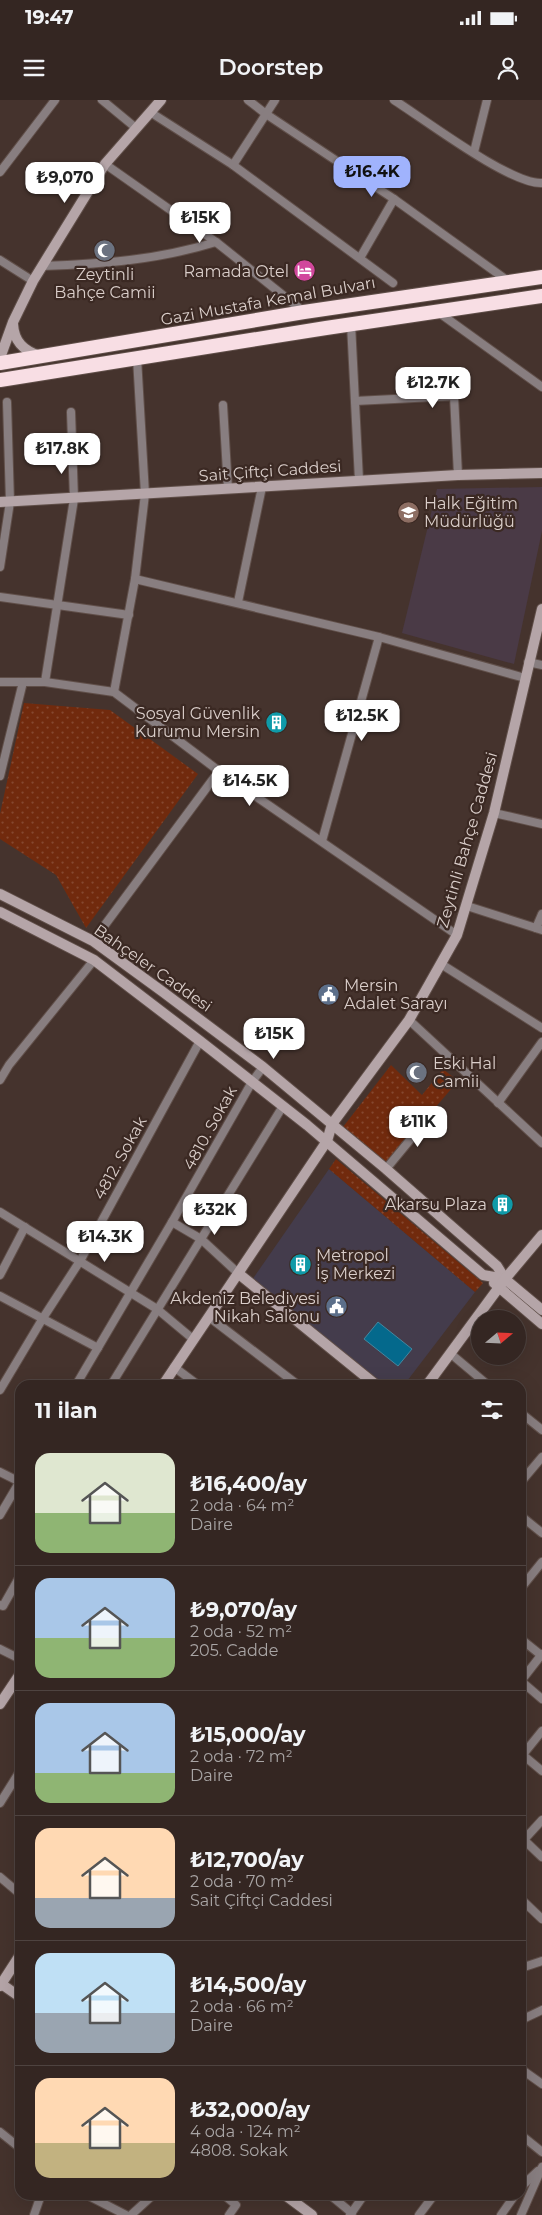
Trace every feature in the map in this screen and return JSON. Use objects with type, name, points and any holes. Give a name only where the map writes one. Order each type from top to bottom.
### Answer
[{"type":"highway","name":"Gazi Mustafa Kemal Bulvarı","points":[[0,364],[304,312],[542,277]]},
{"type":"highway","points":[[0,380],[351,324],[540,297]]},
{"type":"street","points":[[0,172],[55,100]]},
{"type":"street","points":[[102,100],[136,128]]},
{"type":"street","points":[[0,358],[3,334],[13,322],[33,281],[105,164],[161,100]]},
{"type":"street","points":[[248,100],[394,199],[508,281]]},
{"type":"street","points":[[232,165],[275,100]]},
{"type":"street","points":[[394,100],[507,172],[535,184],[542,183]]},
{"type":"street","points":[[474,152],[487,100]]},
{"type":"street","points":[[150,112],[232,165],[393,283]]},
{"type":"street","points":[[105,164],[216,242],[304,312]]},
{"type":"street","points":[[360,258],[394,199]]},
{"type":"street","points":[[42,266],[103,264],[181,252],[216,242]]},
{"type":"street","points":[[0,260],[33,281]]},
{"type":"street","points":[[436,311],[542,387]]},
{"type":"street","points":[[13,322],[13,333],[20,345],[29,353],[43,357]]},
{"type":"street","points":[[351,324],[360,480]]},
{"type":"street","points":[[114,692],[135,579],[146,494],[137,358]]},
{"type":"street","points":[[355,401],[454,396],[458,475]]},
{"type":"street","points":[[0,567],[5,502],[7,402]]},
{"type":"street","points":[[223,405],[228,489]]},
{"type":"street","points":[[45,682],[74,498],[71,412]]},
{"type":"street","name":"Sait Çiftçi Caddesi","points":[[5,502],[360,480],[542,473]]},
{"type":"street","points":[[238,602],[262,487]]},
{"type":"street","points":[[135,579],[380,637],[525,678]]},
{"type":"street","points":[[0,597],[129,615]]},
{"type":"street","name":"Zeytinli Bahçe Caddesi","points":[[166,1380],[239,1274],[326,1141],[332,1124],[409,1020],[457,935],[494,813],[542,609]]},
{"type":"street","points":[[322,841],[380,637]]},
{"type":"street","points":[[528,662],[542,665]]},
{"type":"street","points":[[0,682],[45,682],[114,692],[219,771],[457,935]]},
{"type":"street","points":[[0,776],[23,682]]},
{"type":"street","points":[[93,941],[219,771]]},
{"type":"street","points":[[494,813],[542,824]]},
{"type":"street","name":"Bahçeler Caddesi","points":[[0,894],[93,941],[262,1067],[386,1169],[497,1266],[505,1279],[542,1310]]},
{"type":"street","points":[[467,906],[539,929],[542,914]]},
{"type":"street","name":"Bahçeler Caddesi","points":[[0,912],[94,960],[283,1106],[542,1324]]},
{"type":"street","points":[[0,1080],[9,1065],[94,960]]},
{"type":"street","points":[[441,964],[542,1028]]},
{"type":"street","points":[[409,1020],[542,1143]]},
{"type":"street","name":"4812. Sokak","points":[[0,1390],[42,1318],[80,1261],[200,1041]]},
{"type":"street","points":[[498,1102],[542,1042]]},
{"type":"street","points":[[0,1061],[9,1065]]},
{"type":"street","name":"4810. Sokak","points":[[79,1380],[262,1067]]},
{"type":"street","points":[[114,1380],[283,1106]]},
{"type":"street","points":[[386,1169],[433,1112]]},
{"type":"street","points":[[0,1212],[157,1309],[193,1339]]},
{"type":"street","points":[[172,1222],[201,1239],[239,1274],[370,1380]]},
{"type":"street","points":[[0,1275],[25,1227]]},
{"type":"street","points":[[431,1380],[505,1279],[542,1235]]},
{"type":"street","points":[[483,1275],[505,1279]]},
{"type":"street","points":[[0,1296],[98,1348]]},
{"type":"street","points":[[209,1317],[291,1380]]},
{"type":"street","points":[[451,1354],[482,1380]]},
{"type":"street","points":[[174,1367],[191,1380]]},
{"type":"street","points":[[526,1417],[542,1430]]},
{"type":"street","points":[[526,1476],[542,1457]]},
{"type":"street","points":[[0,1472],[15,1480]]},
{"type":"street","points":[[0,1515],[15,1490]]},
{"type":"street","points":[[526,1520],[542,1533]]},
{"type":"street","points":[[526,1582],[542,1562]]},
{"type":"street","points":[[2,1606],[15,1584]]},
{"type":"street","points":[[526,1643],[542,1655],[526,1675]]},
{"type":"street","points":[[0,1649],[15,1656]]},
{"type":"street","points":[[0,1704],[15,1685]]},
{"type":"street","points":[[526,1685],[542,1699]]},
{"type":"street","points":[[526,1750],[542,1731]]},
{"type":"street","points":[[526,1756],[542,1772]]},
{"type":"street","points":[[0,1803],[15,1779]]},
{"type":"street","points":[[526,1836],[542,1820]]},
{"type":"street","points":[[526,1843],[542,1857]]},
{"type":"street","points":[[0,1877],[15,1890]]},
{"type":"street","points":[[526,1904],[542,1919]]},
{"type":"street","points":[[526,1966],[542,1961]]},
{"type":"street","points":[[15,1962],[0,1984],[15,1994]]},
{"type":"street","points":[[526,2018],[542,2010]]},
{"type":"street","points":[[526,2072],[542,2084]]},
{"type":"street","points":[[0,2132],[15,2144]]},
{"type":"street","points":[[526,2139],[542,2152]]},
{"type":"street","points":[[526,2182],[541,2168]]},
{"type":"street","points":[[521,2215],[541,2168]]},
{"type":"street","points":[[34,2215],[40,2200]]},
{"type":"street","points":[[97,2200],[126,2215]]},
{"type":"street","points":[[132,2215],[148,2200]]},
{"type":"street","points":[[229,2215],[236,2205],[230,2200]]},
{"type":"street","points":[[292,2200],[312,2215]]},
{"type":"street","points":[[336,2200],[351,2214],[361,2200]]},
{"type":"street","points":[[419,2215],[430,2200]]},
{"type":"street","points":[[500,2215],[511,2200]]},
{"type":"street","points":[[138,2209],[146,2215]]},
{"type":"shaded area","points":[[542,487],[542,531],[514,664],[402,633],[437,489]]},
{"type":"shaded area","points":[[24,703],[110,710],[198,774],[86,928],[56,875],[0,839],[0,814]]},
{"type":"shaded area","points":[[391,1065],[422,1095],[443,1069],[458,1081],[386,1165],[343,1127]]},
{"type":"shaded area","points":[[336,1159],[483,1283],[475,1292],[329,1169]]},
{"type":"shaded area","points":[[329,1169],[475,1292],[408,1380],[379,1380],[252,1280]]},
{"type":"water","points":[[378,1322],[412,1349],[398,1366],[364,1339]]},
{"type":"place","name":"Zeytinli Bahçe Camii","points":[[105,250]]},
{"type":"place","name":"Ramada Otel","points":[[305,271]]},
{"type":"place","name":"Halk Eğitim Müdürlüğü","points":[[408,512]]},
{"type":"place","name":"Sosyal Güvenlik Kurumu Mersin","points":[[276,722]]},
{"type":"place","name":"Mersin Adalet Sarayı","points":[[328,994]]},
{"type":"place","name":"Eski Hal Camii","points":[[417,1072]]},
{"type":"place","name":"Akarsu Plaza","points":[[503,1204]]},
{"type":"place","name":"Metropol İş Merkezi","points":[[300,1264]]},
{"type":"place","name":"Akdeniz Belediyesi Nikah Salonu","points":[[336,1307]]}]
